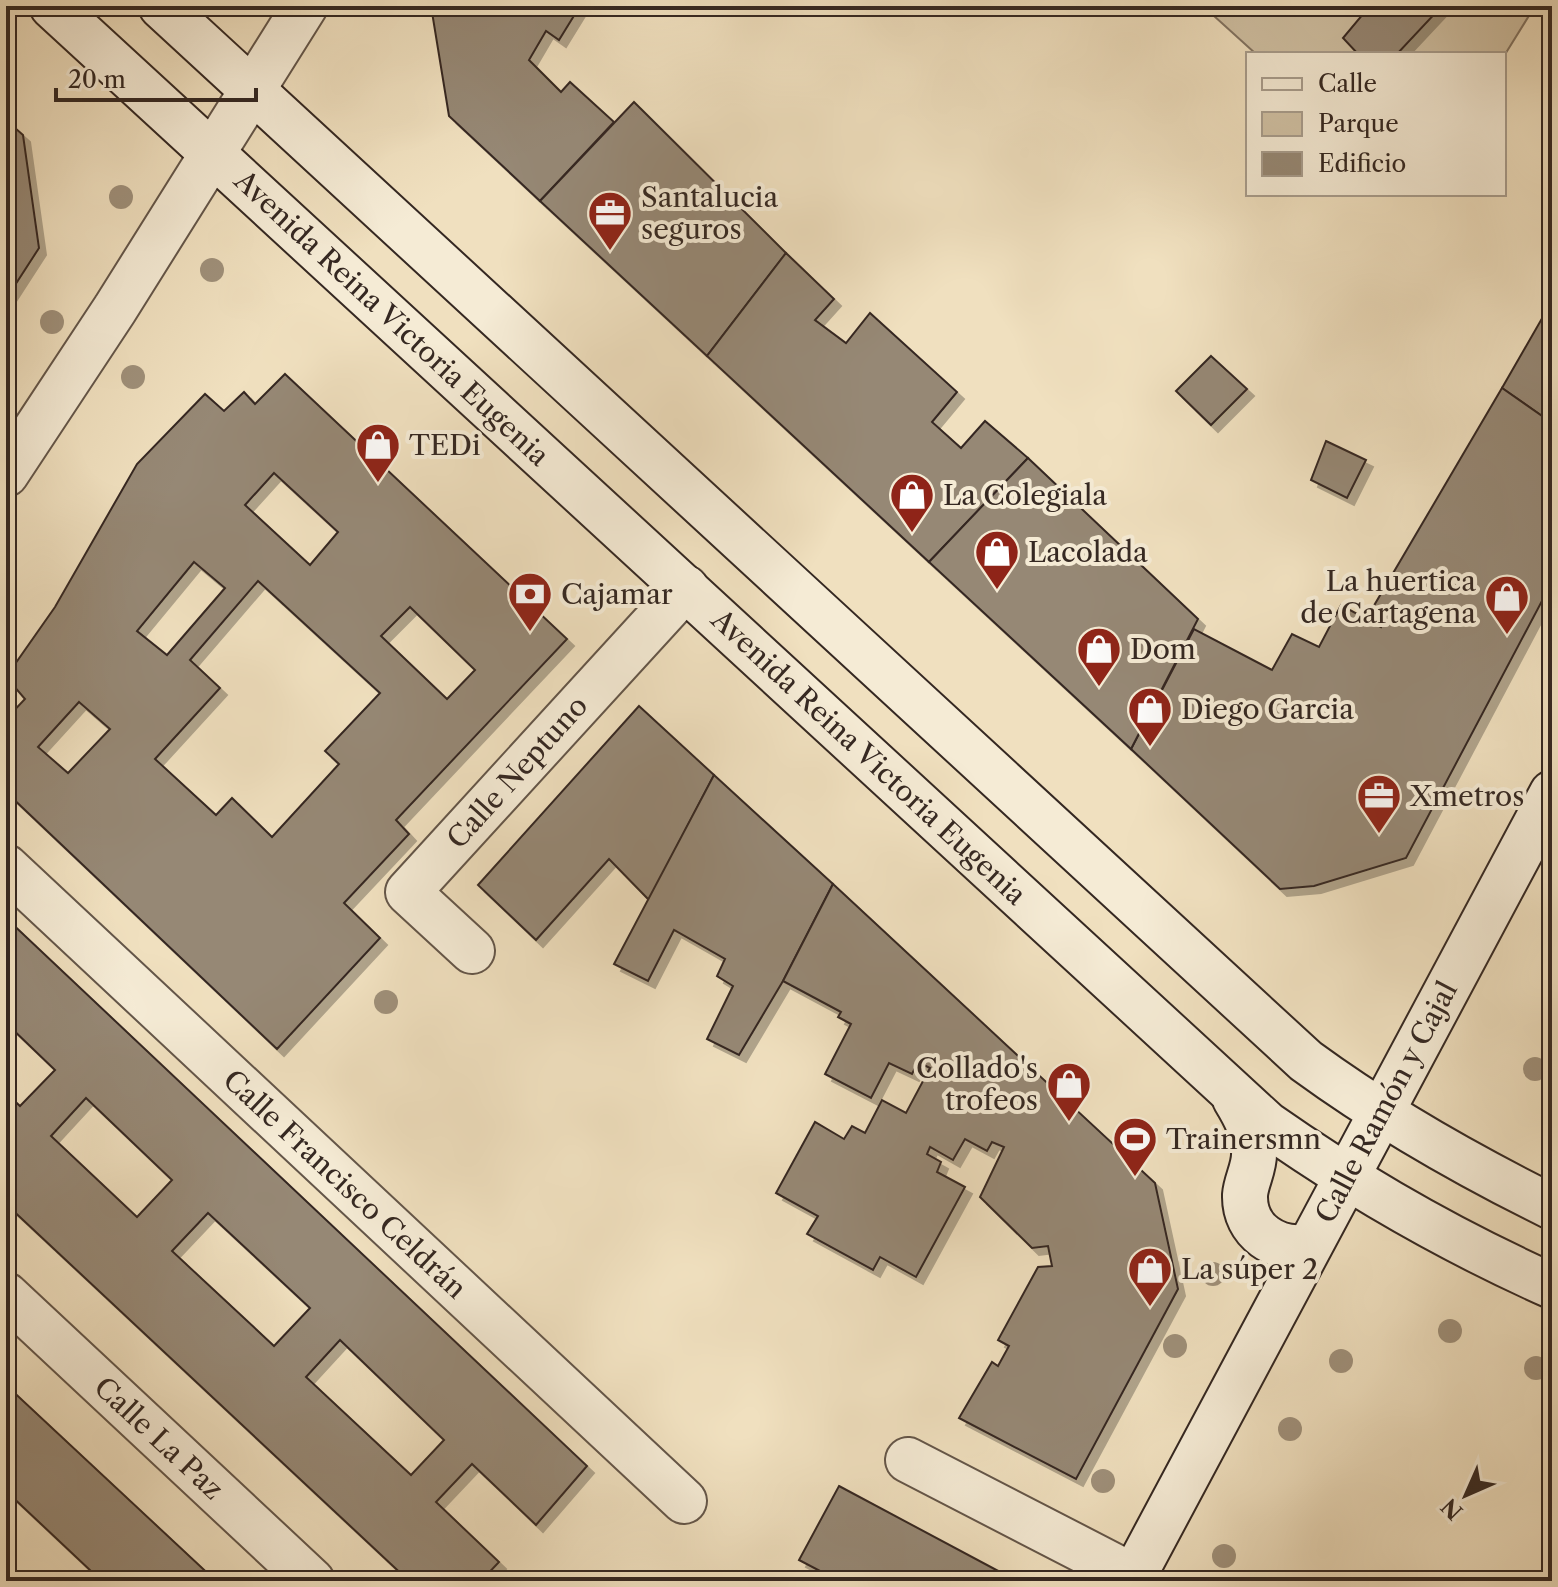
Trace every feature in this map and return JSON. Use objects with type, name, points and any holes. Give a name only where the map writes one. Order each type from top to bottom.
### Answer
[{"type":"main road","name":"Avenida Reina Victoria Eugenia","points":[[52,6],[1267,1124],[1344,1177],[1432,1228],[1552,1286]]},
{"type":"main road","points":[[161,6],[1306,1061],[1379,1114],[1467,1165],[1552,1207]]},
{"type":"main road","points":[[6,474],[305,6]]},
{"type":"main road","name":"Calle Neptuno","points":[[472,951],[408,892],[686,588]]},
{"type":"main road","name":"Calle Ramón y Cajal","points":[[1132,1579],[1344,1177],[1552,793]]},
{"type":"main road","name":"Calle Francisco Celdrán","points":[[6,867],[684,1501]]},
{"type":"main road","points":[[1227,1087],[1248,1121],[1253,1136],[1254,1157],[1245,1196],[1247,1212],[1264,1237],[1277,1245],[1292,1249],[1309,1246]]},
{"type":"main road","name":"Calle La Paz","points":[[6,1295],[312,1581]]},
{"type":"main road","points":[[908,1460],[1132,1579]]},
{"type":"green space","points":[[1203,6],[1535,6],[1506,53],[1254,52]]},
{"type":"building","points":[[431,6],[580,6],[559,40],[546,31],[529,60],[561,92],[570,82],[614,122],[540,201],[449,116]]},
{"type":"building","points":[[1355,6],[1442,6],[1399,52],[1356,52],[1343,38],[1364,13]]},
{"type":"building","points":[[634,102],[786,253],[707,356],[540,201]]},
{"type":"building","points":[[6,120],[23,135],[39,248],[6,299]]},
{"type":"building","points":[[786,253],[834,299],[815,320],[846,343],[870,313],[957,392],[932,422],[961,448],[985,421],[1028,458],[929,562],[707,356]]},
{"type":"building","points":[[1552,301],[1552,423],[1502,388]]},
{"type":"building","points":[[1211,356],[1247,389],[1211,425],[1176,391]]},
{"type":"building","points":[[285,374],[567,639],[396,820],[409,834],[344,903],[380,938],[277,1049],[6,792],[6,719],[25,699],[6,677],[55,607],[137,464],[205,394],[224,411],[244,392],[255,404]],"holes":[[[274,473],[338,532],[310,565],[245,505]],[[194,562],[225,588],[167,655],[137,631]],[[258,581],[380,693],[325,751],[339,764],[272,837],[232,798],[216,815],[155,759],[220,688],[190,660]],[[410,607],[475,670],[447,699],[381,636]],[[79,702],[110,729],[68,773],[38,747]]]},
{"type":"building","points":[[1502,388],[1552,423],[1552,582],[1406,858],[1314,886],[1280,889],[1131,749],[1194,629],[1272,670],[1292,634],[1319,647],[1341,605],[1381,627],[1386,617],[1372,609]]},
{"type":"building","points":[[1326,441],[1366,460],[1347,498],[1311,480]]},
{"type":"building","points":[[1028,458],[1198,619],[1131,749],[929,562]]},
{"type":"building","points":[[639,706],[714,775],[649,900],[609,859],[536,940],[478,885]]},
{"type":"building","points":[[714,775],[833,884],[783,981],[739,1055],[707,1039],[733,986],[717,976],[725,959],[674,930],[648,981],[614,964]]},
{"type":"building","points":[[833,884],[1155,1183],[1178,1289],[1076,1479],[959,1418],[992,1362],[998,1366],[1009,1346],[998,1340],[1038,1267],[1052,1266],[1048,1246],[1032,1248],[980,1197],[1004,1147],[992,1142],[987,1151],[965,1139],[953,1160],[930,1147],[927,1154],[941,1162],[937,1172],[965,1187],[916,1277],[880,1257],[873,1270],[807,1234],[818,1216],[776,1193],[815,1122],[844,1139],[852,1126],[865,1133],[882,1100],[906,1113],[930,1068],[918,1062],[912,1074],[889,1063],[871,1098],[825,1074],[851,1024],[838,1017],[841,1012],[783,981]]},
{"type":"building","points":[[6,918],[587,1466],[536,1525],[472,1464],[436,1502],[499,1562],[481,1581],[409,1581],[6,1204],[6,1093],[20,1106],[55,1070],[6,1023]],"holes":[[[86,1098],[172,1180],[137,1217],[51,1136]],[[208,1213],[310,1308],[274,1346],[172,1251]],[[340,1340],[444,1440],[411,1475],[306,1377]]]},
{"type":"building","points":[[6,1385],[216,1581],[81,1581],[91,1571],[6,1491]]},
{"type":"building","points":[[839,1486],[1017,1581],[839,1581],[799,1560]]},
{"type":"building","points":[[6,1566],[22,1581],[6,1581]]},
{"type":"place","name":"Santalucia seguros","points":[[610,252]]},
{"type":"place","name":"TEDi","points":[[378,484]]},
{"type":"place","name":"La Colegiala","points":[[912,534]]},
{"type":"place","name":"Lacolada","points":[[997,591]]},
{"type":"place","name":"Cajamar","points":[[530,633]]},
{"type":"place","name":"La huertica de Cartagena","points":[[1507,636]]},
{"type":"place","name":"Dom","points":[[1099,688]]},
{"type":"place","name":"Diego Garcia","points":[[1150,748]]},
{"type":"place","name":"Xmetros","points":[[1379,835]]},
{"type":"place","name":"Collado's trofeos","points":[[1069,1123]]},
{"type":"place","name":"Trainersmn","points":[[1135,1178]]},
{"type":"place","name":"La súper 2","points":[[1150,1308]]}]
